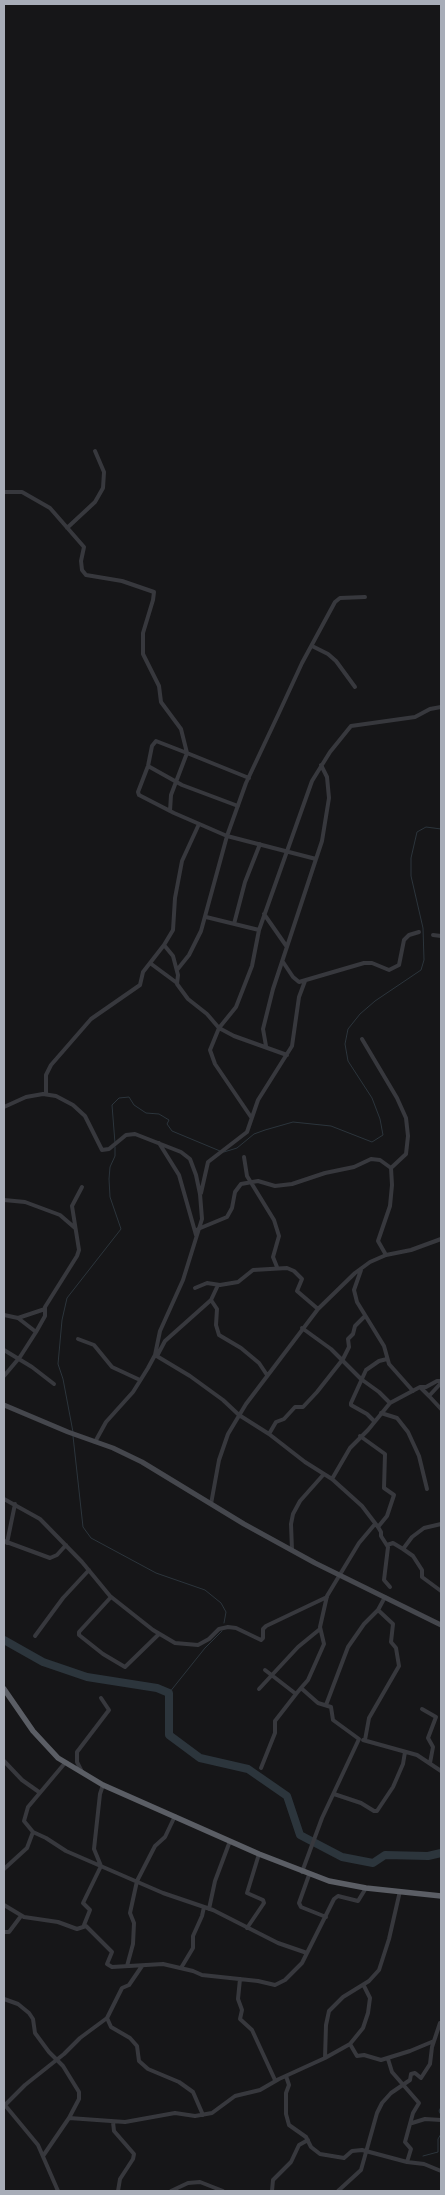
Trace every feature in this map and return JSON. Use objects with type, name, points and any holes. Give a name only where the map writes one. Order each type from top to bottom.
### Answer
[{"type":"highway","points":[[4,1689],[33,1731],[65,1763],[103,1785],[309,1875],[337,1883],[366,1888],[441,1896]]},
{"type":"main road","points":[[4,1405],[142,1462],[292,1550],[441,1624]]},
{"type":"street","points":[[67,528],[95,502],[103,488],[104,472],[95,451]]},
{"type":"street","points":[[4,492],[22,492],[46,505],[84,547],[81,561],[82,570],[86,574],[122,580],[154,592],[143,633],[144,654],[159,686],[161,702],[181,729],[187,754],[171,795],[170,811]]},
{"type":"street","points":[[177,970],[189,955],[206,917],[227,836],[249,778],[312,646],[337,600],[365,596]]},
{"type":"street","points":[[312,646],[336,660],[355,687]]},
{"type":"street","points":[[251,1116],[245,1110],[243,1101],[211,1056],[211,1047],[219,1028],[231,1015],[237,1004],[253,964],[264,914],[309,789],[321,765],[351,726],[416,717],[430,709],[441,707]]},
{"type":"street","points":[[249,778],[156,741],[152,746],[148,766],[138,794],[170,811],[227,836],[316,859]]},
{"type":"street","points":[[266,1046],[262,1029],[273,989],[322,841],[329,798],[327,777],[321,765]]},
{"type":"street","points":[[148,766],[185,786],[238,806]]},
{"type":"street","points":[[46,1094],[46,1075],[51,1065],[91,1019],[138,987],[143,972],[164,945],[174,925],[175,898],[182,861],[200,824]]},
{"type":"street","points":[[234,924],[245,882],[260,844]]},
{"type":"street","points":[[264,914],[287,947]]},
{"type":"street","points":[[206,917],[259,930]]},
{"type":"street","points":[[283,962],[297,981],[305,981],[364,963],[372,963],[384,969],[394,969],[399,965],[404,940],[409,935],[419,932]]},
{"type":"street","points":[[433,935],[441,936]]},
{"type":"street","points":[[164,945],[173,956],[177,970],[177,984]]},
{"type":"street","points":[[150,963],[177,984],[188,1000],[207,1014],[219,1028],[234,1036],[287,1054]]},
{"type":"street","points":[[200,1194],[210,1159],[246,1132],[258,1100],[287,1054],[293,1041],[300,997],[305,981]]},
{"type":"street","points":[[362,1039],[398,1098],[406,1118],[408,1147],[404,1158],[391,1168]]},
{"type":"street","points":[[4,1107],[26,1097],[46,1094],[61,1098],[80,1110],[90,1122],[102,1150],[109,1149],[131,1133],[182,1152],[190,1159],[200,1194],[202,1219],[184,1280],[158,1335],[156,1355]]},
{"type":"street","points":[[159,1143],[179,1174],[196,1235]]},
{"type":"street","points":[[244,1157],[247,1176],[274,1220],[279,1236],[273,1257],[277,1267]]},
{"type":"street","points":[[198,1228],[227,1217],[232,1208],[236,1188],[241,1184],[262,1182],[275,1186],[292,1184],[354,1166],[371,1159],[380,1160],[391,1168]]},
{"type":"street","points":[[386,1255],[378,1241],[390,1206],[391,1168]]},
{"type":"street","points":[[4,1376],[36,1332],[45,1316],[45,1308],[77,1256],[79,1250],[72,1206],[82,1187]]},
{"type":"street","points":[[4,1200],[25,1202],[61,1215],[75,1228]]},
{"type":"street","points":[[211,1504],[223,1447],[239,1416],[267,1375],[318,1309],[361,1269],[386,1255],[411,1250],[441,1239]]},
{"type":"street","points":[[196,1288],[207,1283],[218,1285],[240,1281],[253,1270],[267,1270],[277,1267],[292,1269],[302,1279],[297,1290],[318,1309]]},
{"type":"street","points":[[361,1269],[354,1290],[357,1302],[384,1346],[387,1359],[413,1391]]},
{"type":"street","points":[[96,1442],[106,1422],[128,1398],[165,1341],[211,1300],[218,1285]]},
{"type":"street","points":[[211,1300],[217,1309],[216,1325],[220,1335],[241,1348],[259,1363],[267,1375]]},
{"type":"street","points":[[18,1318],[45,1308]]},
{"type":"street","points":[[4,1315],[18,1318],[36,1332]]},
{"type":"street","points":[[269,1434],[274,1425],[284,1419],[294,1408],[303,1408],[343,1359],[349,1347],[347,1340],[353,1334],[354,1326],[365,1316]]},
{"type":"street","points":[[302,1328],[343,1359],[361,1379],[390,1403]]},
{"type":"street","points":[[78,1339],[94,1345],[112,1367],[140,1380]]},
{"type":"street","points":[[4,1350],[54,1384]]},
{"type":"street","points":[[156,1355],[223,1400],[239,1416],[269,1434],[305,1462],[332,1479],[362,1506],[381,1532],[381,1536],[387,1545],[384,1580],[390,1587]]},
{"type":"street","points":[[374,1421],[367,1414],[351,1405],[351,1400],[361,1379],[370,1366],[387,1359]]},
{"type":"street","points":[[332,1479],[347,1452],[390,1403],[420,1387],[426,1387],[437,1381],[441,1382]]},
{"type":"street","points":[[429,1396],[441,1382]]},
{"type":"street","points":[[420,1387],[441,1409]]},
{"type":"street","points":[[381,1413],[397,1418],[408,1432],[419,1456],[427,1489]]},
{"type":"street","points":[[262,1768],[275,1733],[275,1721],[308,1680],[324,1644],[320,1629],[327,1598],[360,1543],[387,1516],[394,1496],[384,1487],[385,1455],[360,1436]]},
{"type":"street","points":[[292,1550],[291,1524],[293,1514],[300,1501],[324,1474]]},
{"type":"street","points":[[4,1499],[40,1519],[89,1570],[111,1597],[159,1634],[181,1645],[198,1645],[209,1639],[219,1629],[228,1627],[236,1628],[261,1640],[266,1626],[327,1598]]},
{"type":"street","points":[[15,1504],[6,1542],[50,1558],[57,1555],[66,1545]]},
{"type":"street","points":[[402,1548],[412,1536],[424,1528],[441,1524]]},
{"type":"street","points":[[387,1545],[394,1543],[412,1556],[422,1570],[422,1577],[441,1590]]},
{"type":"street","points":[[35,1636],[63,1598],[89,1570]]},
{"type":"street","points":[[326,1706],[348,1648],[364,1624],[378,1610],[385,1596]]},
{"type":"street","points":[[111,1597],[79,1632],[79,1635],[97,1649],[125,1667],[159,1634]]},
{"type":"street","points":[[365,1740],[369,1718],[399,1666],[396,1648],[390,1642],[393,1625],[378,1610]]},
{"type":"street","points":[[259,1689],[297,1648],[320,1629]]},
{"type":"street","points":[[265,1670],[296,1694]]},
{"type":"street","points":[[301,1688],[318,1703],[332,1708],[332,1716],[337,1724],[359,1739],[417,1755],[441,1771]]},
{"type":"street","points":[[83,1774],[77,1762],[77,1752],[109,1712],[109,1708],[101,1698]]},
{"type":"street","points":[[422,1709],[436,1717],[428,1738],[433,1747],[430,1763]]},
{"type":"street","points":[[302,1872],[310,1847],[359,1739]]},
{"type":"street","points":[[334,1794],[362,1803],[376,1812],[393,1787],[403,1764],[405,1752]]},
{"type":"street","points":[[4,1761],[22,1780],[39,1792]]},
{"type":"street","points":[[65,1763],[39,1792],[28,1808],[24,1817],[25,1824],[33,1832],[66,1851],[137,1880],[163,1894],[206,1908],[278,1943],[307,1953]]},
{"type":"street","points":[[4,1905],[21,1916],[58,1922],[77,1929],[84,1925],[90,1910],[83,1903],[101,1866],[94,1849],[100,1794],[103,1785]]},
{"type":"street","points":[[127,1966],[133,1944],[134,1923],[130,1913],[137,1880],[155,1846],[166,1837],[175,1816]]},
{"type":"street","points":[[4,1870],[25,1851],[33,1832]]},
{"type":"street","points":[[181,1968],[194,1945],[193,1936],[206,1908],[230,1841]]},
{"type":"street","points":[[247,1928],[264,1903],[263,1900],[247,1893],[259,1854]]},
{"type":"street","points":[[309,1875],[303,1889],[300,1905],[326,1917]]},
{"type":"street","points":[[84,1925],[92,1930],[112,1952],[108,1966],[163,1964],[202,1975],[276,1985],[293,1972],[307,1953],[314,1936],[337,1896],[358,1900],[366,1888]]},
{"type":"street","points":[[325,2058],[326,2025],[329,2011],[343,1997],[364,1986],[375,1976],[382,1964],[400,1891]]},
{"type":"street","points":[[4,1932],[8,1933],[21,1916]]},
{"type":"street","points":[[58,2191],[38,2145],[26,2128],[4,2104],[80,2038],[108,2018],[122,1988],[129,1985],[142,1966]]},
{"type":"street","points":[[240,1979],[238,1999],[242,2012],[240,2019],[252,2030],[275,2080]]},
{"type":"street","points":[[68,2118],[113,2122],[134,2121],[175,2113],[203,2115],[215,2111],[238,2095],[260,2090],[275,2080],[325,2058],[350,2044],[363,2028],[368,2013],[370,1996],[364,1986]]},
{"type":"street","points":[[4,2005],[5,1999],[18,2004],[29,2013],[33,2019],[35,2033],[63,2066],[80,2094],[68,2118],[43,2156]]},
{"type":"street","points":[[108,2018],[111,2027],[127,2036],[137,2046],[139,2061],[148,2069],[179,2082],[193,2092],[203,2115]]},
{"type":"street","points":[[338,2191],[360,2172],[378,2110],[390,2094],[410,2080],[411,2074],[415,2073],[421,2078],[430,2063],[440,2023]]},
{"type":"street","points":[[350,2044],[357,2056],[366,2056],[379,2060],[388,2059],[434,2041]]},
{"type":"street","points":[[388,2059],[392,2072],[419,2104],[413,2113],[412,2123],[405,2142],[411,2149],[407,2162]]},
{"type":"street","points":[[286,2076],[289,2085],[286,2093],[286,2114],[289,2125],[308,2140],[311,2147],[322,2155],[344,2158],[353,2150],[424,2164],[441,2171]]},
{"type":"street","points":[[412,2123],[425,2119],[441,2120]]},
{"type":"street","points":[[113,2122],[114,2131],[134,2154],[120,2180],[118,2191]]},
{"type":"street","points":[[272,2191],[272,2180],[291,2162],[299,2145],[308,2140]]},
{"type":"street","points":[[171,2191],[188,2183],[200,2182],[223,2191]]},
{"type":"waterway","points":[[224,1152],[237,1148],[254,1134],[293,1122],[331,1126],[372,1142],[383,1135],[380,1119],[372,1098],[348,1061],[345,1044],[348,1029],[360,1014],[375,1001],[421,970],[424,960],[423,928],[411,876],[411,858],[417,832],[426,827],[441,829]]},
{"type":"waterway","points":[[115,1143],[112,1105],[119,1098],[129,1097],[134,1105],[146,1113],[159,1114],[169,1120],[167,1124],[172,1131],[220,1151]]},
{"type":"waterway","points":[[73,1432],[63,1379],[58,1364],[62,1320],[67,1298],[121,1229],[110,1197],[110,1167],[115,1156],[115,1147]]},
{"type":"waterway","points":[[73,1436],[83,1527],[91,1538],[156,1573],[205,1590],[221,1603],[226,1612],[224,1623]]},
{"type":"waterway","points":[[169,1693],[205,1648],[222,1631]]},
{"type":"waterway","points":[[4,1640],[43,1662],[87,1677],[157,1688],[169,1693],[169,1735],[200,1758],[248,1769],[287,1796],[300,1835],[342,1857],[373,1863],[385,1855],[428,1856],[441,1853]]},
{"type":"waterway","points":[[441,2057],[441,2063]]},
{"type":"waterway","points":[[441,2107],[439,2111],[441,2115]]},
{"type":"waterway","points":[[423,2156],[438,2152],[438,2139],[441,2134]]}]
